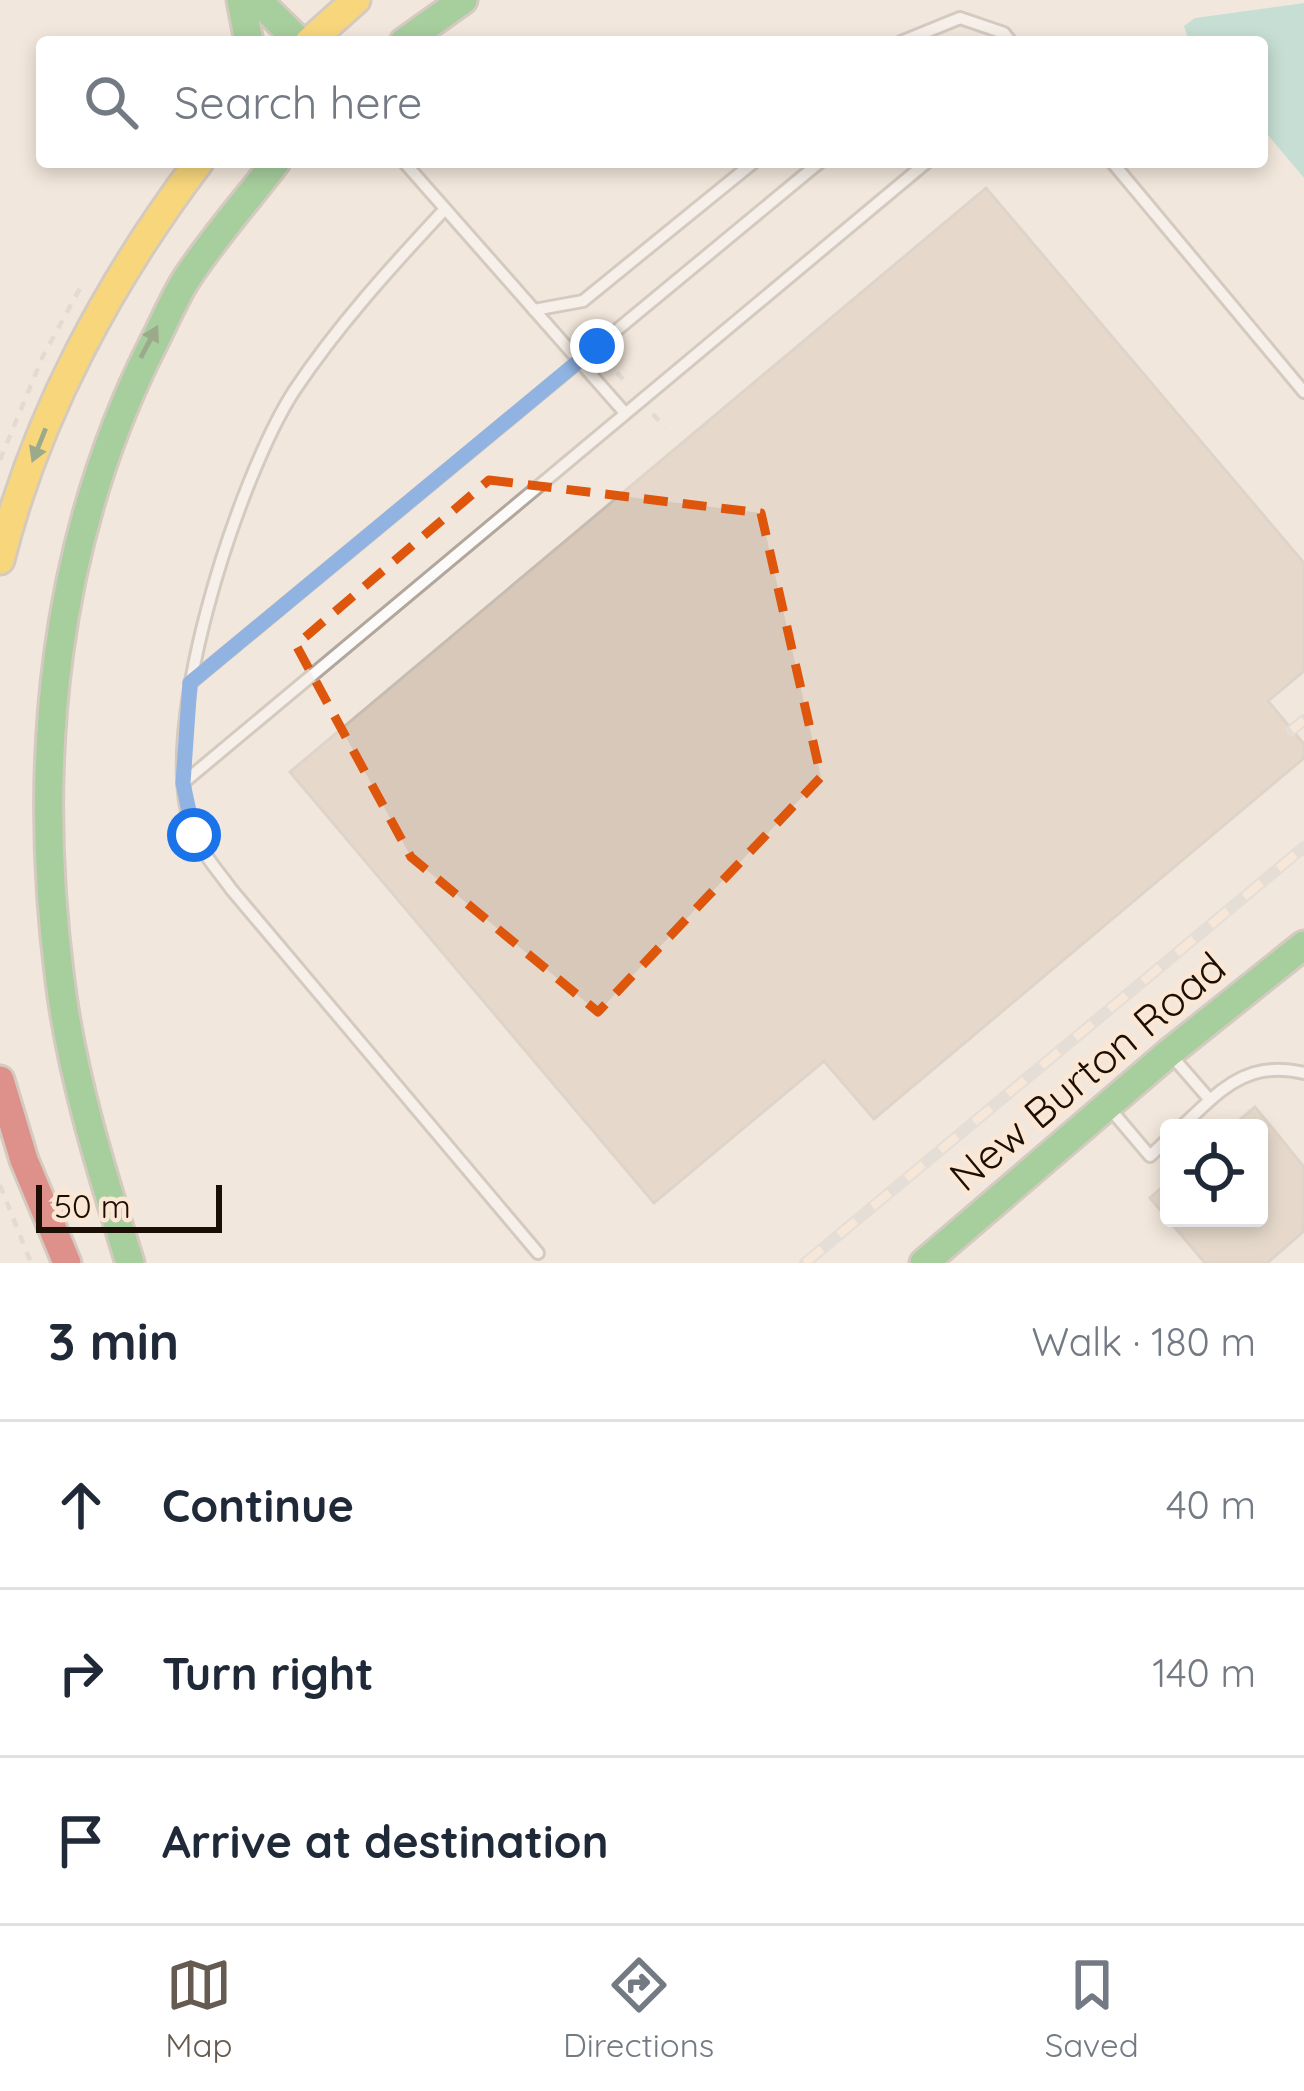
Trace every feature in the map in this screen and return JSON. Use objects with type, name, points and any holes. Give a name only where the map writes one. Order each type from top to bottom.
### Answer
[{"type":"main road","points":[[241,0],[248,36]]},
{"type":"main road","points":[[257,0],[294,36]]},
{"type":"main road","points":[[316,36],[356,0]]},
{"type":"main road","points":[[412,36],[463,0]]},
{"type":"main road","points":[[0,560],[32,464],[98,313],[139,245],[195,168]]},
{"type":"main road","points":[[130,1263],[68,1106],[35,952],[26,801],[38,664],[64,553],[124,391],[190,273],[271,168]]},
{"type":"main road","name":"New Burton Road","points":[[924,1263],[1169,1053],[1304,945]]},
{"type":"main road","points":[[1271,972],[1304,979]]},
{"type":"main road","points":[[0,1080],[24,1160],[67,1263]]},
{"type":"lane","points":[[916,36],[961,18],[1006,36]]},
{"type":"lane","points":[[409,168],[625,413]]},
{"type":"lane","points":[[534,310],[584,301],[747,168]]},
{"type":"lane","points":[[190,683],[813,168]]},
{"type":"lane","points":[[183,783],[921,168]]},
{"type":"lane","points":[[1117,168],[1304,392]]},
{"type":"lane","points":[[445,209],[364,295],[292,395],[242,499],[208,602],[190,683],[183,783],[194,835],[231,889],[538,1253]]},
{"type":"lane","points":[[1169,1053],[1210,1100]]},
{"type":"lane","points":[[1190,1119],[1246,1074],[1272,1069],[1304,1073]]},
{"type":"lane","points":[[1108,1106],[1150,1156],[1160,1147]]},
{"type":"path","points":[[605,359],[631,388]]},
{"type":"path","points":[[649,409],[665,428]]},
{"type":"path","points":[[0,1186],[31,1263]]},
{"type":"highlighted area","points":[[489,480],[761,513],[821,777],[598,1012],[411,857],[296,645]]},
{"type":"water","points":[[1304,3],[1304,178],[1268,135],[1268,36],[1187,36],[1184,26],[1195,18]]},
{"type":"building","points":[[986,188],[1304,563],[1304,671],[1268,701],[1304,744],[1304,758],[874,1119],[824,1061],[654,1203],[290,772]]},
{"type":"building","points":[[1255,1107],[1265,1119],[1241,1119]]},
{"type":"building","points":[[1268,1123],[1304,1167],[1303,1232],[1267,1263],[1205,1263],[1175,1227],[1268,1227]]},
{"type":"building","points":[[1160,1189],[1160,1210],[1150,1198]]},
{"type":"railway","points":[[1292,730],[1304,720]]},
{"type":"railway","points":[[805,1263],[1304,847]]},
{"type":"traffic: fast","points":[[241,0],[248,36]]},
{"type":"traffic: fast","points":[[257,0],[294,36]]},
{"type":"traffic: fast","points":[[412,36],[463,0]]},
{"type":"traffic: fast","points":[[130,1263],[80,1088],[60,981],[49,817],[59,654],[72,573],[120,417],[182,286],[271,168]]},
{"type":"traffic: fast","points":[[924,1263],[1169,1053],[1304,945]]},
{"type":"traffic: slow","points":[[316,36],[356,0]]},
{"type":"traffic: slow","points":[[0,560],[34,454],[80,351],[135,254],[195,168]]},
{"type":"traffic: jam","points":[[0,1080],[24,1160],[67,1263]]},
{"type":"route","points":[[194,835],[183,783],[190,683],[597,346]]}]
